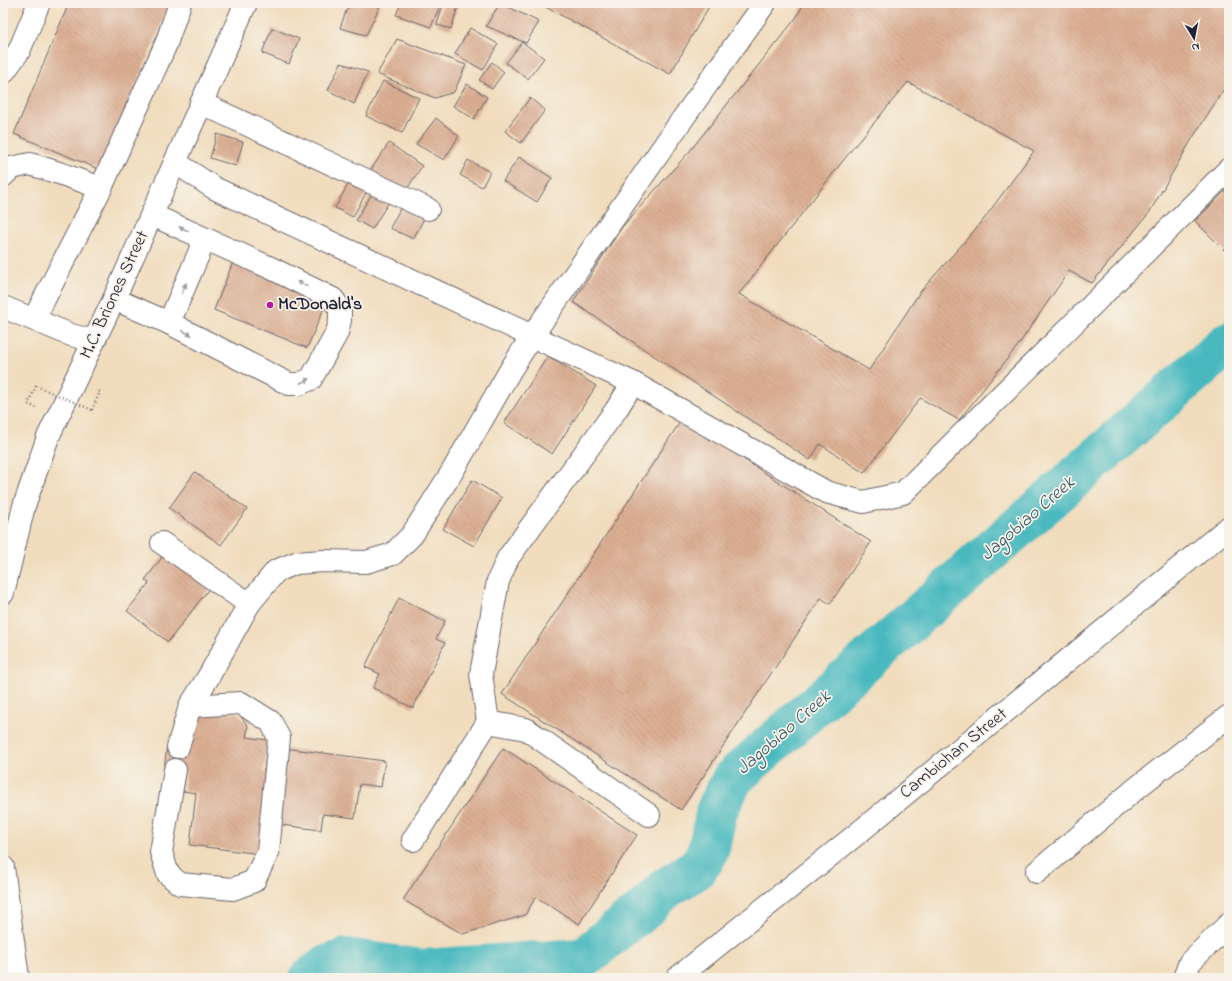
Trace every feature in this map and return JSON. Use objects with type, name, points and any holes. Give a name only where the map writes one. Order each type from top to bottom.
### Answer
[{"type":"street","points":[[3,73],[19,51],[39,3]]},
{"type":"street","points":[[34,319],[102,188],[166,44],[180,3]]},
{"type":"street","name":"M.C. Briones Street","points":[[4,584],[24,506],[48,437],[114,299],[246,3]]},
{"type":"street","points":[[178,748],[190,706],[250,604],[276,571],[296,563],[323,561],[366,562],[393,554],[412,535],[452,472],[511,369],[532,336],[765,3]]},
{"type":"street","points":[[201,103],[428,209]]},
{"type":"street","points":[[176,162],[214,188],[633,384],[826,492],[863,502],[903,493],[1229,169]]},
{"type":"street","points":[[3,176],[11,168],[30,164],[102,188]]},
{"type":"street","points":[[114,299],[169,323],[289,384],[299,384],[311,379],[337,333],[340,320],[340,309],[333,299],[273,269],[152,215]]},
{"type":"street","points":[[169,323],[206,239]]},
{"type":"street","points":[[3,306],[71,335],[94,340]]},
{"type":"street","points":[[413,840],[488,722],[481,674],[498,581],[508,558],[616,410],[633,384]]},
{"type":"street","name":"Cambiohan Street","points":[[676,978],[857,834],[1229,528]]},
{"type":"street","points":[[162,543],[250,604]]},
{"type":"street","points":[[175,770],[161,852],[168,874],[180,884],[233,889],[254,881],[268,852],[279,738],[271,722],[241,703],[190,706]]},
{"type":"street","points":[[1037,872],[1139,786],[1229,716]]},
{"type":"street","points":[[488,722],[526,729],[649,815]]},
{"type":"street","points":[[3,867],[7,925],[12,964]]},
{"type":"street","points":[[1184,978],[1190,962],[1229,924]]},
{"type":"path","points":[[36,386],[92,410]]},
{"type":"building","points":[[69,3],[170,3],[101,170],[14,134]]},
{"type":"building","points":[[349,3],[381,4],[366,35],[340,28]]},
{"type":"building","points":[[401,3],[441,3],[431,27],[396,15]]},
{"type":"building","points":[[443,3],[459,3],[451,29],[437,25]]},
{"type":"building","points":[[500,3],[539,22],[526,43],[486,26]]},
{"type":"building","points":[[538,3],[711,3],[670,74]]},
{"type":"building","points":[[804,3],[1229,3],[1229,81],[1192,139],[1149,213],[1092,283],[1069,271],[1019,344],[959,420],[920,398],[864,473],[820,444],[810,460],[573,302],[622,227],[689,152],[796,18]],"holes":[[[908,82],[1034,151],[981,223],[920,292],[869,370],[739,294],[853,148]]]},
{"type":"building","points":[[272,28],[299,39],[289,64],[262,53]]},
{"type":"building","points":[[470,28],[498,44],[483,70],[455,54]]},
{"type":"building","points":[[397,39],[466,65],[454,92],[435,98],[377,74]]},
{"type":"building","points":[[522,42],[544,58],[528,79],[506,63]]},
{"type":"building","points":[[492,62],[504,72],[492,89],[479,80]]},
{"type":"building","points":[[341,63],[368,72],[354,104],[328,90]]},
{"type":"building","points":[[383,81],[419,98],[402,133],[366,116]]},
{"type":"building","points":[[467,84],[487,97],[474,119],[453,106]]},
{"type":"building","points":[[530,98],[545,110],[521,143],[505,131]]},
{"type":"building","points":[[436,118],[459,136],[444,160],[416,144]]},
{"type":"building","points":[[217,134],[243,142],[236,166],[210,158]]},
{"type":"building","points":[[389,143],[422,166],[405,192],[370,171]]},
{"type":"building","points":[[519,157],[552,178],[537,202],[503,181]]},
{"type":"building","points":[[468,160],[490,172],[482,187],[460,175]]},
{"type":"building","points":[[350,181],[367,191],[353,217],[335,208]]},
{"type":"building","points":[[1229,187],[1229,255],[1195,221]]},
{"type":"building","points":[[373,192],[389,202],[372,229],[356,220]]},
{"type":"building","points":[[402,205],[425,217],[413,239],[390,228]]},
{"type":"building","name":"McDonald's","points":[[233,262],[327,301],[307,348],[214,310]]},
{"type":"building","points":[[548,356],[596,386],[552,454],[504,423]]},
{"type":"building","points":[[682,419],[871,542],[830,604],[821,598],[681,810],[502,694]]},
{"type":"building","points":[[195,472],[247,509],[221,545],[169,508]]},
{"type":"building","points":[[472,480],[502,498],[474,546],[443,529]]},
{"type":"building","points":[[166,552],[211,586],[168,642],[127,611],[149,583],[145,580]]},
{"type":"building","points":[[399,598],[445,621],[436,639],[445,643],[413,708],[373,688],[380,674],[365,667]]},
{"type":"building","points":[[207,709],[238,713],[248,726],[246,737],[268,740],[264,771],[271,772],[260,854],[190,845],[196,793],[183,791],[186,772],[164,769],[167,746],[189,749],[193,720]]},
{"type":"building","points":[[284,748],[385,761],[381,787],[360,784],[355,818],[323,814],[321,830],[274,824]]},
{"type":"building","points":[[503,748],[637,835],[579,924],[536,897],[525,915],[463,934],[403,900]]},
{"type":"waterway","name":"Jagobiao Creek","points":[[310,978],[326,966],[347,959],[422,970],[583,959],[622,926],[643,911],[665,889],[695,870],[704,859],[709,848],[717,810],[733,778],[1229,342]]},
{"type":"place","name":"McDonald's","points":[[270,305]]}]
